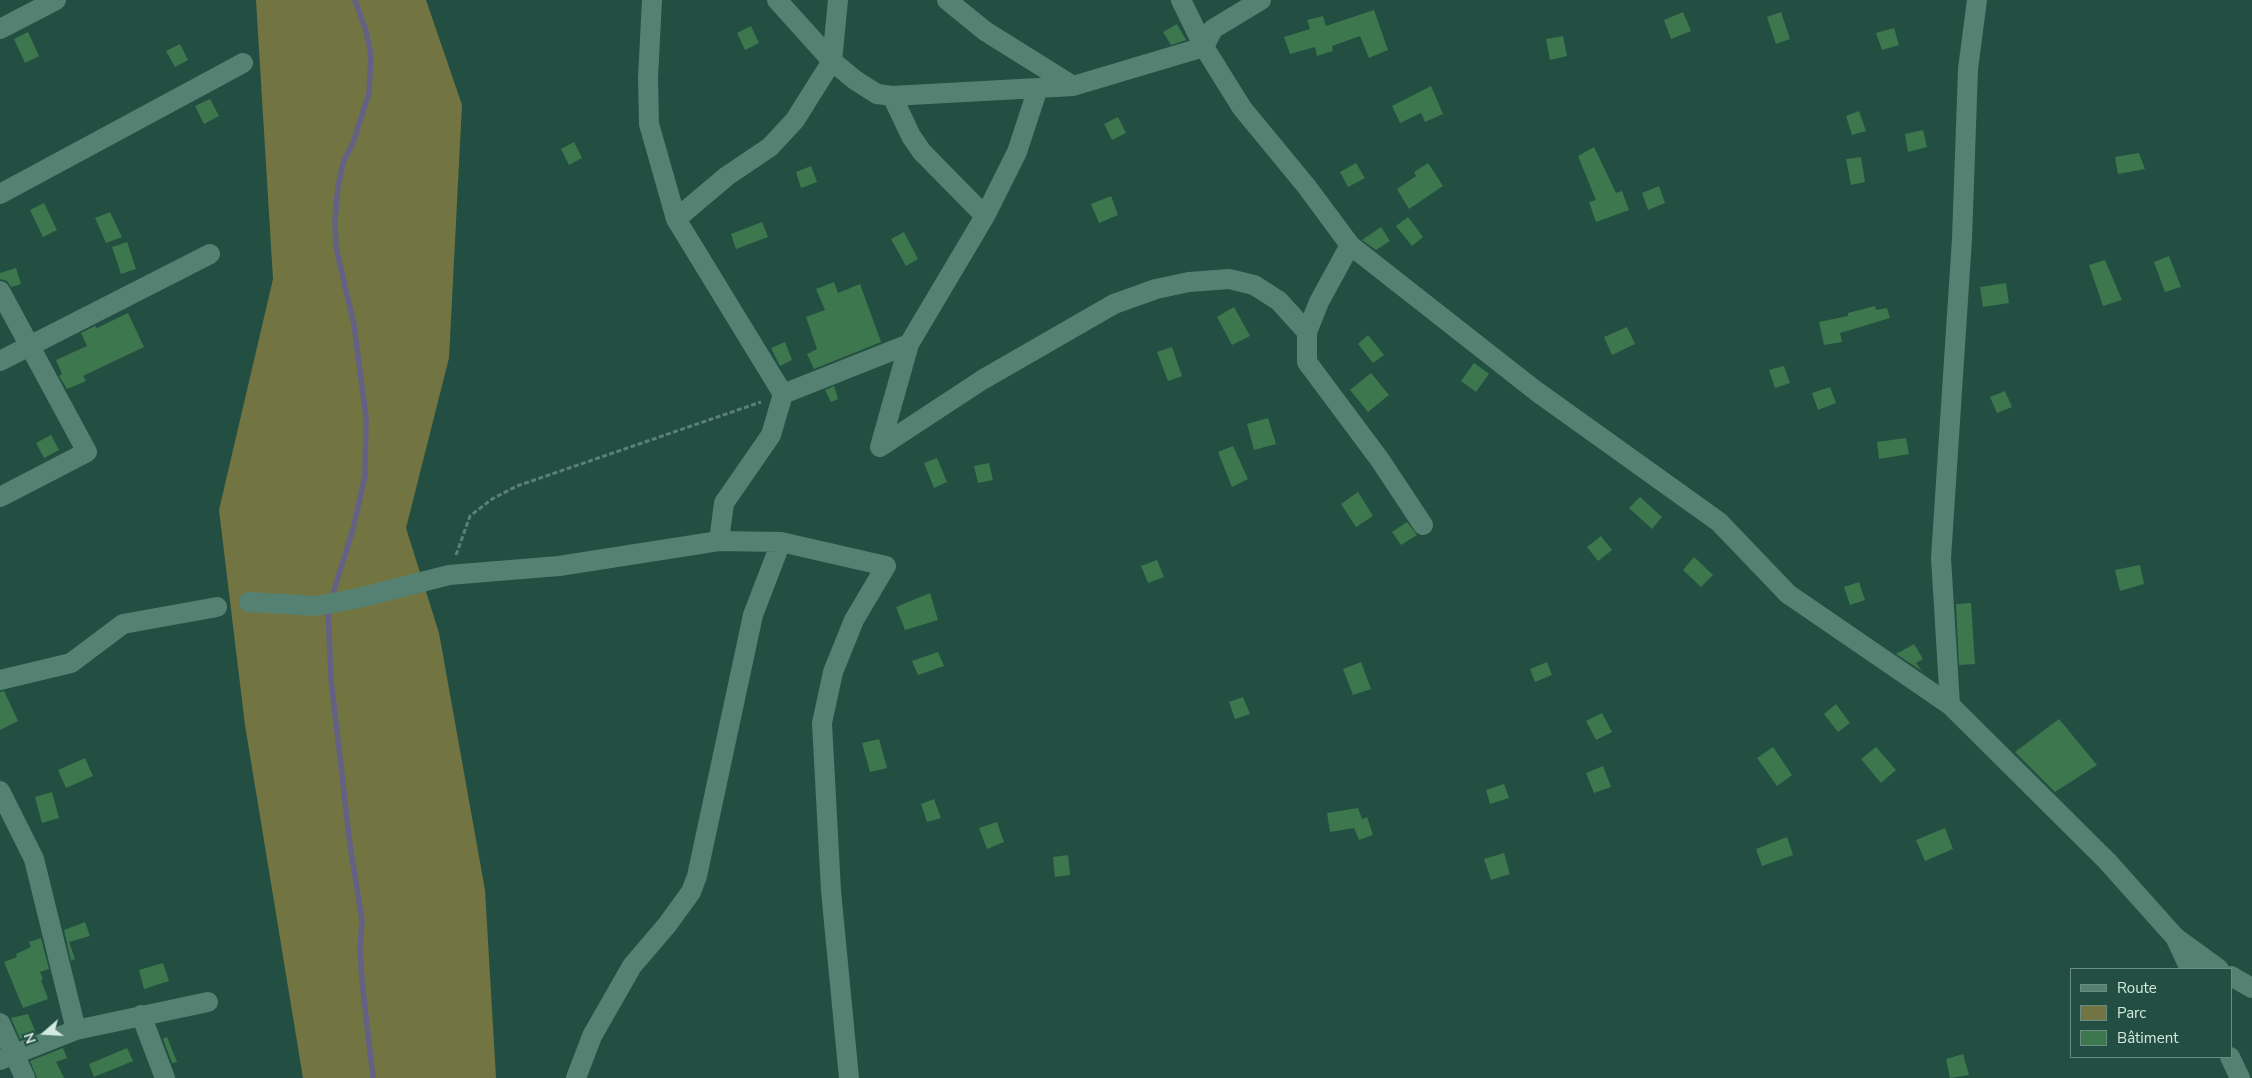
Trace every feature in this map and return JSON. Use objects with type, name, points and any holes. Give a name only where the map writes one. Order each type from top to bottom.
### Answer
[{"type":"street","points":[[0,29],[56,0]]},
{"type":"street","points":[[652,0],[648,78],[649,124],[676,219],[783,394],[770,435],[724,503],[719,541]]},
{"type":"street","points":[[777,0],[832,61],[855,80],[877,94],[892,96],[1073,86],[1204,47],[1213,29],[1261,0]]},
{"type":"street","points":[[676,219],[727,176],[770,147],[796,120],[832,61],[838,0]]},
{"type":"street","points":[[947,0],[985,31],[1073,86]]},
{"type":"street","points":[[1181,0],[1204,47],[1242,108],[1307,187],[1350,245],[1536,391],[1719,522],[1788,594],[1950,705],[2101,855],[2175,937],[2218,968]]},
{"type":"street","points":[[1950,705],[1941,558],[1962,238],[1968,69],[1978,0]]},
{"type":"street","points":[[0,194],[243,64]]},
{"type":"street","points":[[1038,88],[1017,152],[985,216],[910,344],[880,447],[982,380],[1097,313],[1114,304],[1156,289],[1189,282],[1229,278],[1254,285],[1279,301],[1307,332]]},
{"type":"street","points":[[892,96],[906,128],[922,152],[985,216]]},
{"type":"street","points":[[1350,245],[1319,302],[1307,332],[1307,362],[1380,460],[1423,525]]},
{"type":"street","points":[[0,361],[210,254]]},
{"type":"street","points":[[0,291],[87,452],[0,497]]},
{"type":"street","points":[[783,394],[910,344]]},
{"type":"street","points":[[249,602],[316,606],[359,598],[449,575],[559,566],[719,541],[781,542],[886,566],[854,620],[833,672],[822,723],[831,891],[849,1078]]},
{"type":"street","points":[[576,1078],[592,1036],[632,966],[667,925],[690,892],[697,876],[753,615],[781,542]]},
{"type":"street","points":[[0,680],[71,663],[123,624],[217,608]]},
{"type":"street","points":[[0,791],[34,859],[76,1030]]},
{"type":"street","points":[[2175,937],[2190,968]]},
{"type":"street","points":[[2232,977],[2252,988]]},
{"type":"street","points":[[7,1057],[76,1030],[208,1002]]},
{"type":"street","points":[[141,1015],[165,1078]]},
{"type":"street","points":[[0,1023],[7,1057],[25,1078]]},
{"type":"street","points":[[2230,1058],[2240,1078]]},
{"type":"path","points":[[449,575],[470,516],[492,499],[517,486],[783,394]]},
{"type":"green space","points":[[256,0],[426,0],[462,105],[449,358],[406,528],[439,633],[485,890],[496,1078],[303,1078],[245,725],[219,510],[273,279]]},
{"type":"building","points":[[1374,10],[1388,50],[1369,58],[1360,36],[1332,46],[1333,51],[1317,56],[1315,47],[1290,54],[1284,37],[1310,29],[1307,20],[1323,16],[1326,26]]},
{"type":"building","points":[[1683,12],[1691,31],[1671,39],[1664,20]]},
{"type":"building","points":[[1781,12],[1790,39],[1776,44],[1767,17]]},
{"type":"building","points":[[1177,24],[1186,40],[1171,45],[1163,32]]},
{"type":"building","points":[[751,26],[759,43],[745,50],[737,33]]},
{"type":"building","points":[[1894,28],[1899,45],[1882,50],[1876,33]]},
{"type":"building","points":[[28,32],[39,56],[25,63],[14,39]]},
{"type":"building","points":[[1563,36],[1567,56],[1550,60],[1546,39]]},
{"type":"building","points":[[180,44],[188,60],[175,67],[166,51]]},
{"type":"building","points":[[1431,86],[1443,114],[1425,122],[1421,113],[1400,123],[1392,106]]},
{"type":"building","points":[[210,99],[219,116],[204,124],[195,106]]},
{"type":"building","points":[[1859,111],[1866,131],[1852,135],[1846,116]]},
{"type":"building","points":[[1118,117],[1126,133],[1112,140],[1104,124]]},
{"type":"building","points":[[1923,130],[1927,147],[1908,152],[1905,134]]},
{"type":"building","points":[[574,142],[582,158],[569,165],[561,149]]},
{"type":"building","points":[[1594,147],[1616,193],[1622,191],[1629,210],[1596,222],[1589,202],[1596,200],[1578,156]]},
{"type":"building","points":[[2139,153],[2145,169],[2118,174],[2115,157]]},
{"type":"building","points":[[1861,157],[1865,182],[1851,185],[1846,159]]},
{"type":"building","points":[[1356,163],[1365,178],[1348,187],[1340,172]]},
{"type":"building","points":[[1428,163],[1443,186],[1409,209],[1397,189],[1416,176],[1414,172]]},
{"type":"building","points":[[811,166],[817,182],[801,188],[796,172]]},
{"type":"building","points":[[1659,186],[1665,203],[1648,210],[1642,193]]},
{"type":"building","points":[[1111,196],[1118,215],[1099,223],[1091,204]]},
{"type":"building","points":[[44,203],[57,230],[43,237],[30,210]]},
{"type":"building","points":[[110,212],[122,237],[106,243],[95,218]]},
{"type":"building","points":[[1408,217],[1423,237],[1412,246],[1396,226]]},
{"type":"building","points":[[762,222],[768,237],[736,249],[731,234]]},
{"type":"building","points":[[1381,227],[1390,241],[1376,250],[1362,240]]},
{"type":"building","points":[[904,232],[918,259],[906,266],[891,239]]},
{"type":"building","points":[[127,242],[136,269],[121,274],[112,247]]},
{"type":"building","points":[[2169,256],[2181,287],[2165,292],[2154,262]]},
{"type":"building","points":[[2105,260],[2122,300],[2103,306],[2089,265]]},
{"type":"building","points":[[16,268],[21,284],[11,287],[7,281],[0,279],[0,273]]},
{"type":"building","points":[[834,282],[838,293],[860,284],[881,342],[814,369],[807,354],[817,349],[806,317],[825,310],[816,289]]},
{"type":"building","points":[[2006,283],[2009,303],[1983,307],[1980,287]]},
{"type":"building","points":[[1875,306],[1876,310],[1887,308],[1890,318],[1840,333],[1842,342],[1824,345],[1819,322],[1848,316],[1848,313]]},
{"type":"building","points":[[1234,307],[1250,336],[1232,345],[1217,317]]},
{"type":"building","points":[[128,313],[144,347],[83,376],[86,381],[67,389],[59,376],[62,374],[56,360],[87,346],[81,333],[95,326],[97,328]]},
{"type":"building","points":[[1627,327],[1635,344],[1612,355],[1604,337]]},
{"type":"building","points":[[1368,335],[1384,355],[1373,363],[1358,344]]},
{"type":"building","points":[[785,342],[792,360],[780,366],[771,348]]},
{"type":"building","points":[[1172,347],[1182,376],[1168,381],[1157,352]]},
{"type":"building","points":[[1474,363],[1489,374],[1476,392],[1461,381]]},
{"type":"building","points":[[1784,366],[1790,383],[1775,388],[1769,370]]},
{"type":"building","points":[[1371,373],[1389,395],[1368,412],[1350,390]]},
{"type":"building","points":[[834,386],[838,399],[831,402],[825,390]]},
{"type":"building","points":[[1830,387],[1836,403],[1818,410],[1812,393]]},
{"type":"building","points":[[2005,391],[2012,407],[1997,413],[1990,397]]},
{"type":"building","points":[[1268,418],[1276,444],[1254,450],[1247,424]]},
{"type":"building","points":[[51,435],[59,450],[44,458],[36,443]]},
{"type":"building","points":[[1906,438],[1909,454],[1879,459],[1877,442]]},
{"type":"building","points":[[1233,446],[1248,479],[1232,487],[1218,452]]},
{"type":"building","points":[[937,458],[947,482],[934,488],[924,463]]},
{"type":"building","points":[[989,463],[993,480],[978,483],[974,466]]},
{"type":"building","points":[[1358,492],[1373,516],[1356,527],[1341,504]]},
{"type":"building","points":[[1640,497],[1662,517],[1652,529],[1629,508]]},
{"type":"building","points":[[1407,522],[1417,535],[1401,545],[1392,532]]},
{"type":"building","points":[[1601,536],[1612,550],[1598,561],[1587,547]]},
{"type":"building","points":[[1694,557],[1713,575],[1701,587],[1683,570]]},
{"type":"building","points":[[1157,560],[1164,577],[1148,583],[1141,566]]},
{"type":"building","points":[[2140,565],[2144,584],[2120,591],[2115,570]]},
{"type":"building","points":[[1859,582],[1865,600],[1850,605],[1844,587]]},
{"type":"building","points":[[930,593],[938,620],[905,630],[896,607]]},
{"type":"building","points":[[1971,603],[1975,664],[1959,665],[1956,604]]},
{"type":"building","points":[[1914,644],[1923,659],[1916,663],[1922,671],[1896,654]]},
{"type":"building","points":[[938,652],[944,666],[918,675],[912,661]]},
{"type":"building","points":[[1361,662],[1371,689],[1353,695],[1343,669]]},
{"type":"building","points":[[1547,662],[1552,675],[1535,682],[1530,669]]},
{"type":"building","points":[[4,691],[18,721],[0,730],[0,692]]},
{"type":"building","points":[[1243,697],[1250,714],[1235,719],[1229,702]]},
{"type":"building","points":[[1836,704],[1850,723],[1838,732],[1824,714]]},
{"type":"building","points":[[1602,713],[1612,732],[1596,740],[1586,721]]},
{"type":"building","points":[[2059,719],[2097,765],[2055,792],[2015,752]]},
{"type":"building","points":[[879,739],[887,768],[870,772],[862,743]]},
{"type":"building","points":[[1773,747],[1792,775],[1777,786],[1757,758]]},
{"type":"building","points":[[1876,747],[1896,770],[1881,783],[1861,759]]},
{"type":"building","points":[[85,758],[93,776],[66,788],[58,770]]},
{"type":"building","points":[[1603,766],[1611,787],[1594,793],[1586,773]]},
{"type":"building","points":[[1504,784],[1509,798],[1490,804],[1486,790]]},
{"type":"building","points":[[52,792],[59,818],[42,823],[35,797]]},
{"type":"building","points":[[934,799],[941,818],[927,822],[921,804]]},
{"type":"building","points":[[1358,808],[1362,819],[1367,817],[1373,835],[1359,840],[1354,828],[1330,832],[1327,813]]},
{"type":"building","points":[[997,822],[1004,842],[987,849],[979,828]]},
{"type":"building","points":[[1945,828],[1953,849],[1925,861],[1916,840]]},
{"type":"building","points":[[1787,837],[1793,855],[1762,866],[1756,849]]},
{"type":"building","points":[[1504,853],[1510,874],[1491,880],[1484,859]]},
{"type":"building","points":[[1068,855],[1070,875],[1055,877],[1053,857]]},
{"type":"building","points":[[85,922],[90,936],[69,942],[75,959],[71,961],[64,930]]},
{"type":"building","points":[[41,938],[49,969],[40,972],[48,999],[23,1008],[4,962],[17,957],[16,954],[31,947],[29,942]]},
{"type":"building","points":[[163,963],[169,981],[144,989],[139,970]]},
{"type":"building","points":[[28,1014],[36,1033],[20,1039],[11,1018]]},
{"type":"building","points":[[167,1037],[177,1062],[172,1063],[163,1039]]},
{"type":"building","points":[[63,1048],[67,1058],[56,1062],[64,1078],[37,1078],[30,1061]]},
{"type":"building","points":[[127,1048],[133,1061],[94,1077],[89,1064]]},
{"type":"building","points":[[1963,1054],[1969,1075],[1950,1078],[1946,1059]]},
{"type":"waterway","points":[[331,600],[353,529],[365,476],[366,417],[354,325],[336,247],[335,221],[338,186],[344,160],[353,143],[369,93],[371,55],[366,31],[355,0]]},
{"type":"waterway","points":[[328,608],[331,679],[350,845],[362,920],[360,948],[362,981],[373,1078]]}]
